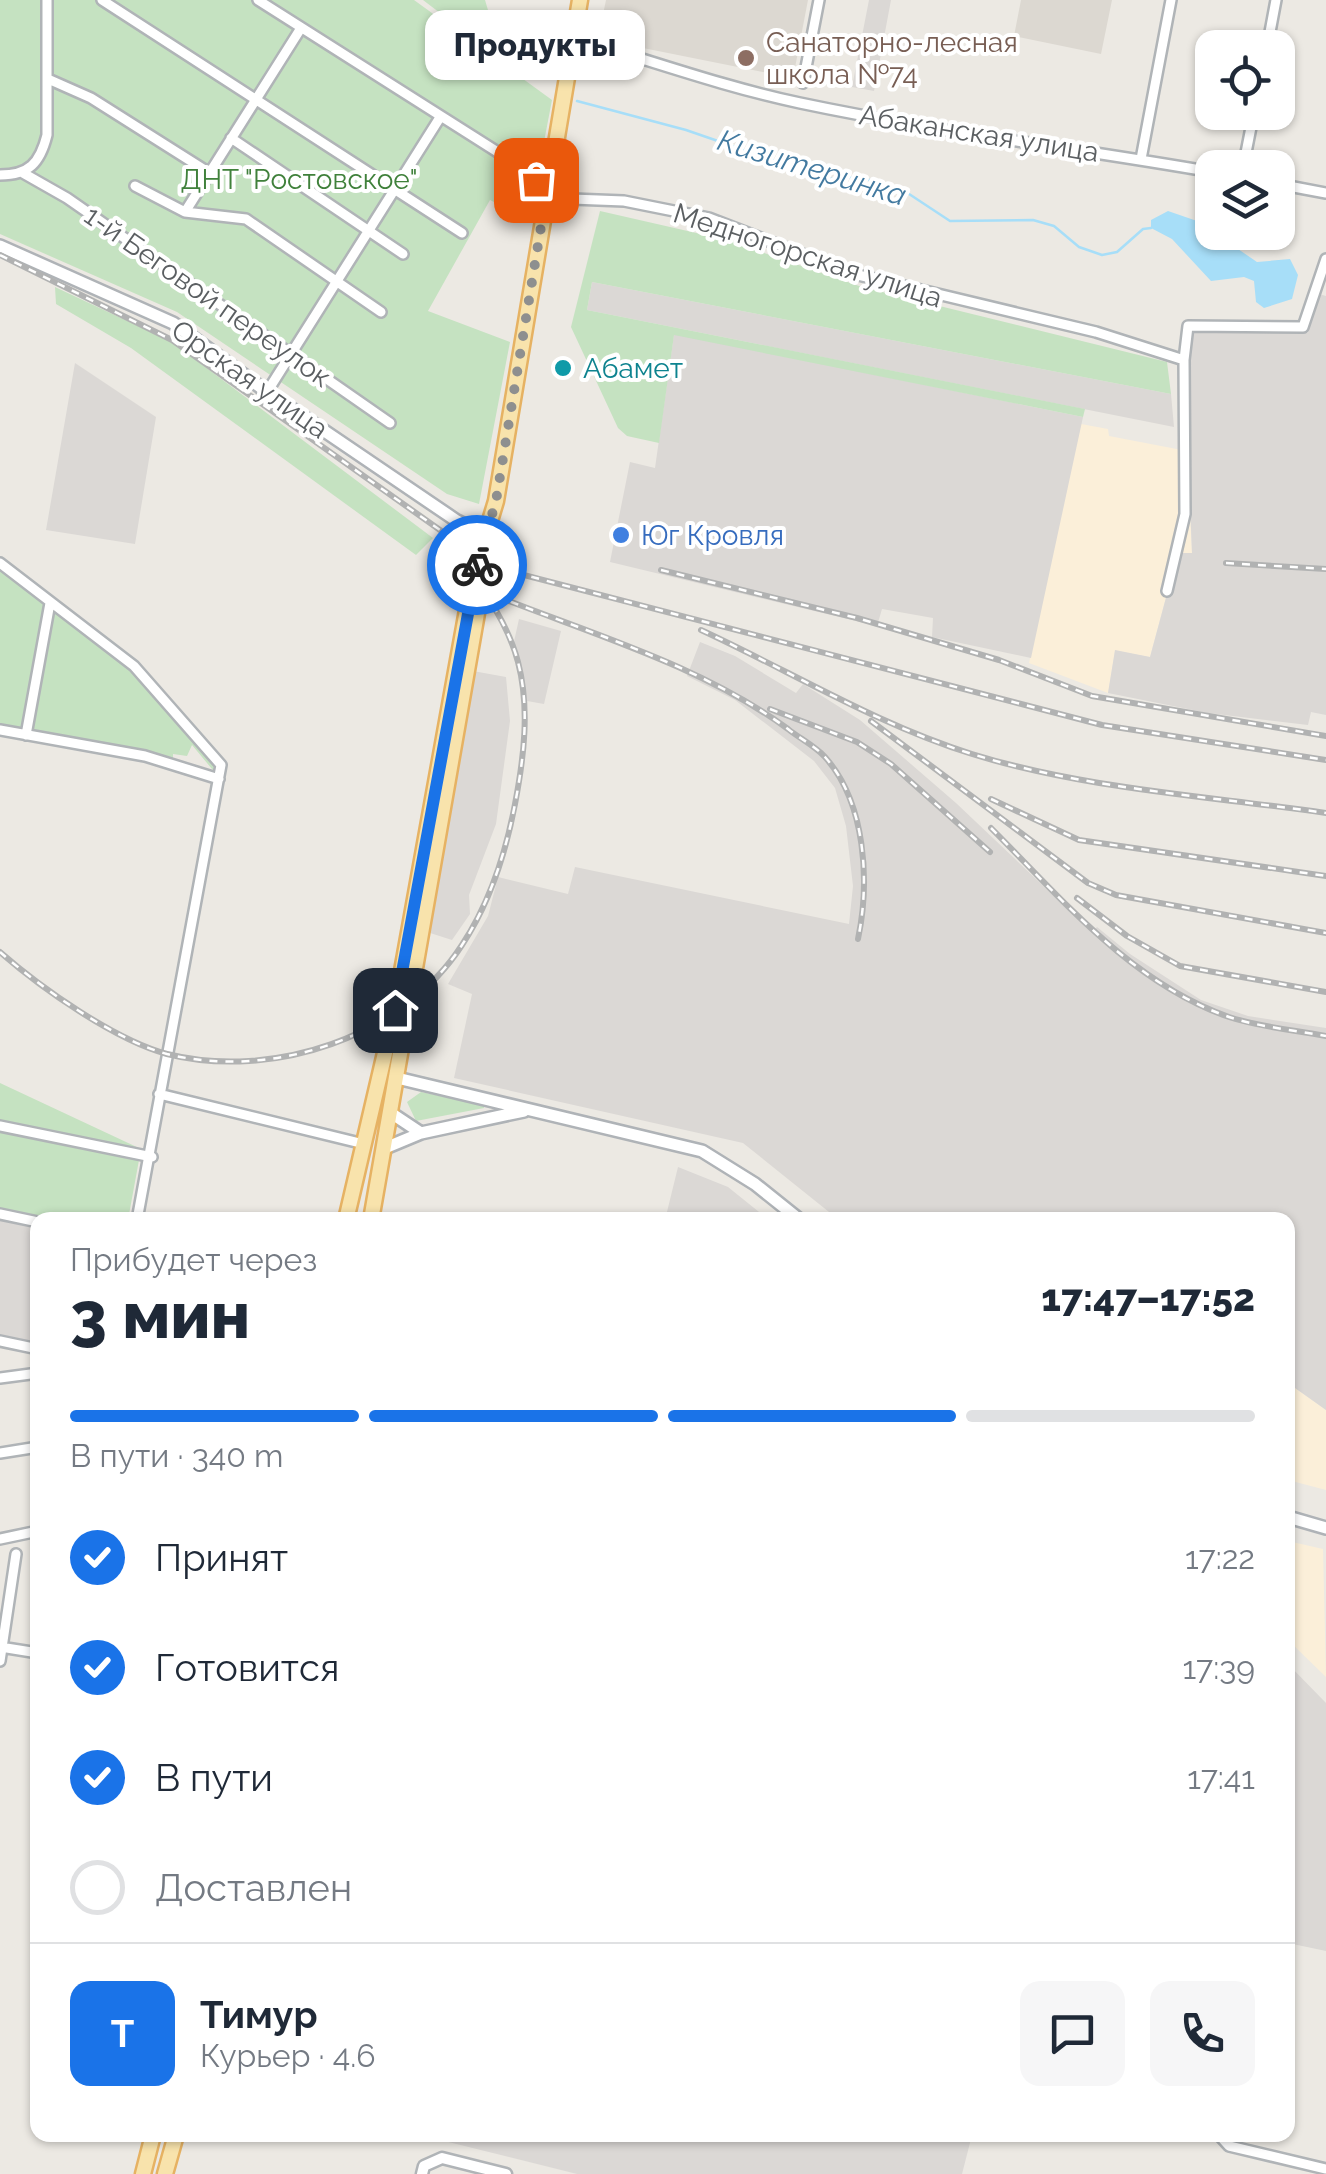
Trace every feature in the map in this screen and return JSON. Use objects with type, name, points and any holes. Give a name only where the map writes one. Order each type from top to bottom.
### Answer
[{"type":"main road","points":[[372,1212],[580,0]]},
{"type":"main road","name":"Орская улица","points":[[0,246],[174,323],[266,392],[457,520],[488,536]]},
{"type":"main road","points":[[347,1212],[360,1143],[395,1010],[473,577],[488,536]]},
{"type":"main road","points":[[378,1073],[702,1151],[755,1184],[790,1212]]},
{"type":"main road","points":[[372,1093],[421,1133]]},
{"type":"main road","points":[[360,1143],[384,1148],[421,1133],[528,1110]]},
{"type":"main road","points":[[1295,1520],[1326,1528]]},
{"type":"main road","points":[[143,2174],[151,2142]]},
{"type":"main road","points":[[165,2174],[174,2142]]},
{"type":"street","points":[[0,175],[23,173],[42,157],[48,136],[47,0]]},
{"type":"street","points":[[102,0],[462,233]]},
{"type":"street","points":[[258,0],[547,191]]},
{"type":"street","points":[[803,83],[820,0]]},
{"type":"street","points":[[1141,159],[1172,0]]},
{"type":"street","points":[[1270,30],[1276,0]]},
{"type":"street","points":[[185,212],[301,28]]},
{"type":"street","name":"Абаканская улица","points":[[574,38],[798,102],[926,128],[1195,169]]},
{"type":"street","points":[[48,79],[91,98],[208,172]]},
{"type":"street","points":[[266,392],[439,119]]},
{"type":"street","points":[[231,138],[404,254]]},
{"type":"street","name":"1-й Беговой переулок","points":[[23,173],[390,423]]},
{"type":"street","points":[[134,186],[185,212],[246,219],[380,312]]},
{"type":"street","points":[[1295,187],[1326,193]]},
{"type":"street","name":"Медногорская улица","points":[[547,191],[709,218],[854,274],[1096,332],[1184,360]]},
{"type":"street","points":[[1167,591],[1185,514],[1184,360],[1188,326],[1303,328],[1326,260]]},
{"type":"street","points":[[0,564],[134,666],[221,765],[139,1212]]},
{"type":"street","points":[[26,735],[50,603]]},
{"type":"street","points":[[0,730],[145,756],[219,779]]},
{"type":"street","points":[[159,1094],[360,1143]]},
{"type":"street","points":[[0,1126],[152,1157]]},
{"type":"street","points":[[0,1214],[30,1220]]},
{"type":"street","points":[[0,1341],[30,1347]]},
{"type":"street","points":[[0,1378],[30,1374]]},
{"type":"street","points":[[0,1453],[30,1447]]},
{"type":"street","points":[[0,1539],[30,1533]]},
{"type":"street","points":[[0,1661],[16,1554]]},
{"type":"street","points":[[1,1647],[30,1652]]},
{"type":"street","points":[[1226,2142],[1326,2168]]},
{"type":"street","points":[[423,2170],[442,2158],[506,2174]]},
{"type":"shaded area","name":"Санаторно-лесная школа №74","points":[[606,0],[808,0],[793,78],[598,39]]},
{"type":"shaded area","points":[[869,0],[891,0],[874,91],[852,87]]},
{"type":"shaded area","points":[[1021,0],[1112,0],[1101,54],[1014,36]]},
{"type":"shaded area","points":[[592,282],[1171,394],[1174,427],[587,310]]},
{"type":"shaded area","points":[[1315,293],[1326,296],[1326,715],[1311,712],[1308,725],[1208,713],[1108,693],[1115,650],[1150,657],[1178,553],[1192,553],[1183,333],[1199,324],[1308,333]]},
{"type":"shaded area","points":[[674,334],[1083,417],[1031,658],[932,637],[933,618],[882,609],[877,626],[610,562],[630,462],[655,468]]},
{"type":"shaded area","points":[[75,363],[156,417],[135,544],[46,530]]},
{"type":"shaded area","points":[[1081,424],[1108,429],[1109,436],[1187,451],[1192,554],[1178,553],[1150,657],[1115,651],[1108,693],[1029,663]]},
{"type":"shaded area","points":[[519,619],[561,631],[544,704],[527,701],[513,646]]},
{"type":"shaded area","points":[[700,642],[735,656],[796,693],[803,684],[860,720],[956,803],[1092,932],[1097,927],[1130,954],[1201,1000],[1248,1016],[1326,1028],[1326,1410],[1295,1388],[1295,1212],[829,1212],[743,1143],[454,1078],[472,994],[448,984],[488,916],[498,877],[568,894],[575,867],[849,924],[853,886],[846,826],[835,788],[814,761],[735,700],[687,676]]},
{"type":"shaded area","points":[[473,671],[506,677],[510,721],[496,824],[469,895],[470,914],[452,940],[427,932]]},
{"type":"shaded area","points":[[678,1167],[728,1187],[759,1212],[667,1212]]},
{"type":"shaded area","points":[[0,1212],[30,1218],[30,1344],[0,1338]]},
{"type":"shaded area","points":[[1295,1388],[1326,1410],[1326,1490],[1295,1482]]},
{"type":"shaded area","points":[[1295,1543],[1323,1549],[1326,1677],[1295,1647]]},
{"type":"shaded area","points":[[1295,1671],[1326,1703],[1326,1951],[1295,1944]]},
{"type":"shaded area","points":[[448,2142],[970,2142],[962,2174],[577,2174]]},
{"type":"green space","name":"ДНТ \"Ростовское\"","points":[[0,0],[414,0],[552,100],[529,220],[490,200],[428,311],[510,342],[479,504],[447,494],[177,312],[0,234]]},
{"type":"green space","points":[[423,0],[485,0],[493,27],[520,54],[512,68]]},
{"type":"green space","points":[[600,211],[727,240],[862,287],[1167,362],[1171,394],[592,282],[587,310],[1085,409],[1083,417],[674,335],[659,443],[627,436],[618,428],[571,327]]},
{"type":"green space","points":[[55,287],[172,342],[433,538],[416,555],[131,348],[56,304]]},
{"type":"green space","points":[[0,562],[109,643],[219,765],[217,775],[192,745],[187,756],[173,754],[173,761],[0,727]]},
{"type":"green space","points":[[0,1083],[141,1149],[129,1212],[30,1212],[30,1218],[0,1212]]},
{"type":"green space","points":[[421,1092],[484,1108],[416,1121],[407,1102]]},
{"type":"water","points":[[1168,211],[1195,220],[1195,250],[1239,250],[1257,262],[1290,259],[1298,275],[1292,299],[1264,308],[1256,302],[1254,281],[1244,277],[1211,281],[1172,239],[1151,228],[1151,220]]},
{"type":"waterway","name":"Кизитеринка","points":[[577,101],[686,130],[828,179],[858,177],[900,188],[950,221],[1033,220],[1054,226],[1079,247],[1102,255],[1117,252],[1143,229],[1151,228]]},
{"type":"railway","points":[[0,255],[172,340],[471,552],[505,570],[1102,725],[1326,760]]},
{"type":"railway","points":[[0,952],[102,1025],[167,1054],[207,1061],[249,1061],[331,1044],[370,1027],[405,1005],[436,977],[472,929],[495,877],[515,804],[524,733],[522,679],[513,646],[489,600],[448,545]]},
{"type":"railway","points":[[1226,563],[1326,569]]},
{"type":"railway","points":[[661,570],[857,618],[999,660],[1092,696],[1326,736]]},
{"type":"railway","points":[[481,590],[639,650],[717,685],[821,753],[839,776],[857,820],[864,868],[858,939]]},
{"type":"railway","points":[[701,630],[868,713],[972,754],[1103,784],[1326,813]]},
{"type":"railway","points":[[770,709],[857,742],[891,764],[990,852]]},
{"type":"railway","points":[[871,721],[1088,883],[1116,895],[1326,933]]},
{"type":"railway","points":[[991,799],[1079,840],[1326,876]]},
{"type":"railway","points":[[991,828],[1071,910],[1160,983],[1229,1017],[1326,1036]]},
{"type":"railway","points":[[1077,898],[1127,936],[1180,966],[1326,992]]},
{"type":"way so far","points":[[477,565],[496,501],[548,184],[536,180]]},
{"type":"place","name":"Санаторно-лесная школа №74","points":[[746,58]]},
{"type":"place","name":"Продукты","points":[[536,180]]},
{"type":"place","name":"Абамет","points":[[563,368]]},
{"type":"place","name":"Юг Кровля","points":[[621,535]]},
{"type":"route","points":[[395,1010],[477,565]]}]
